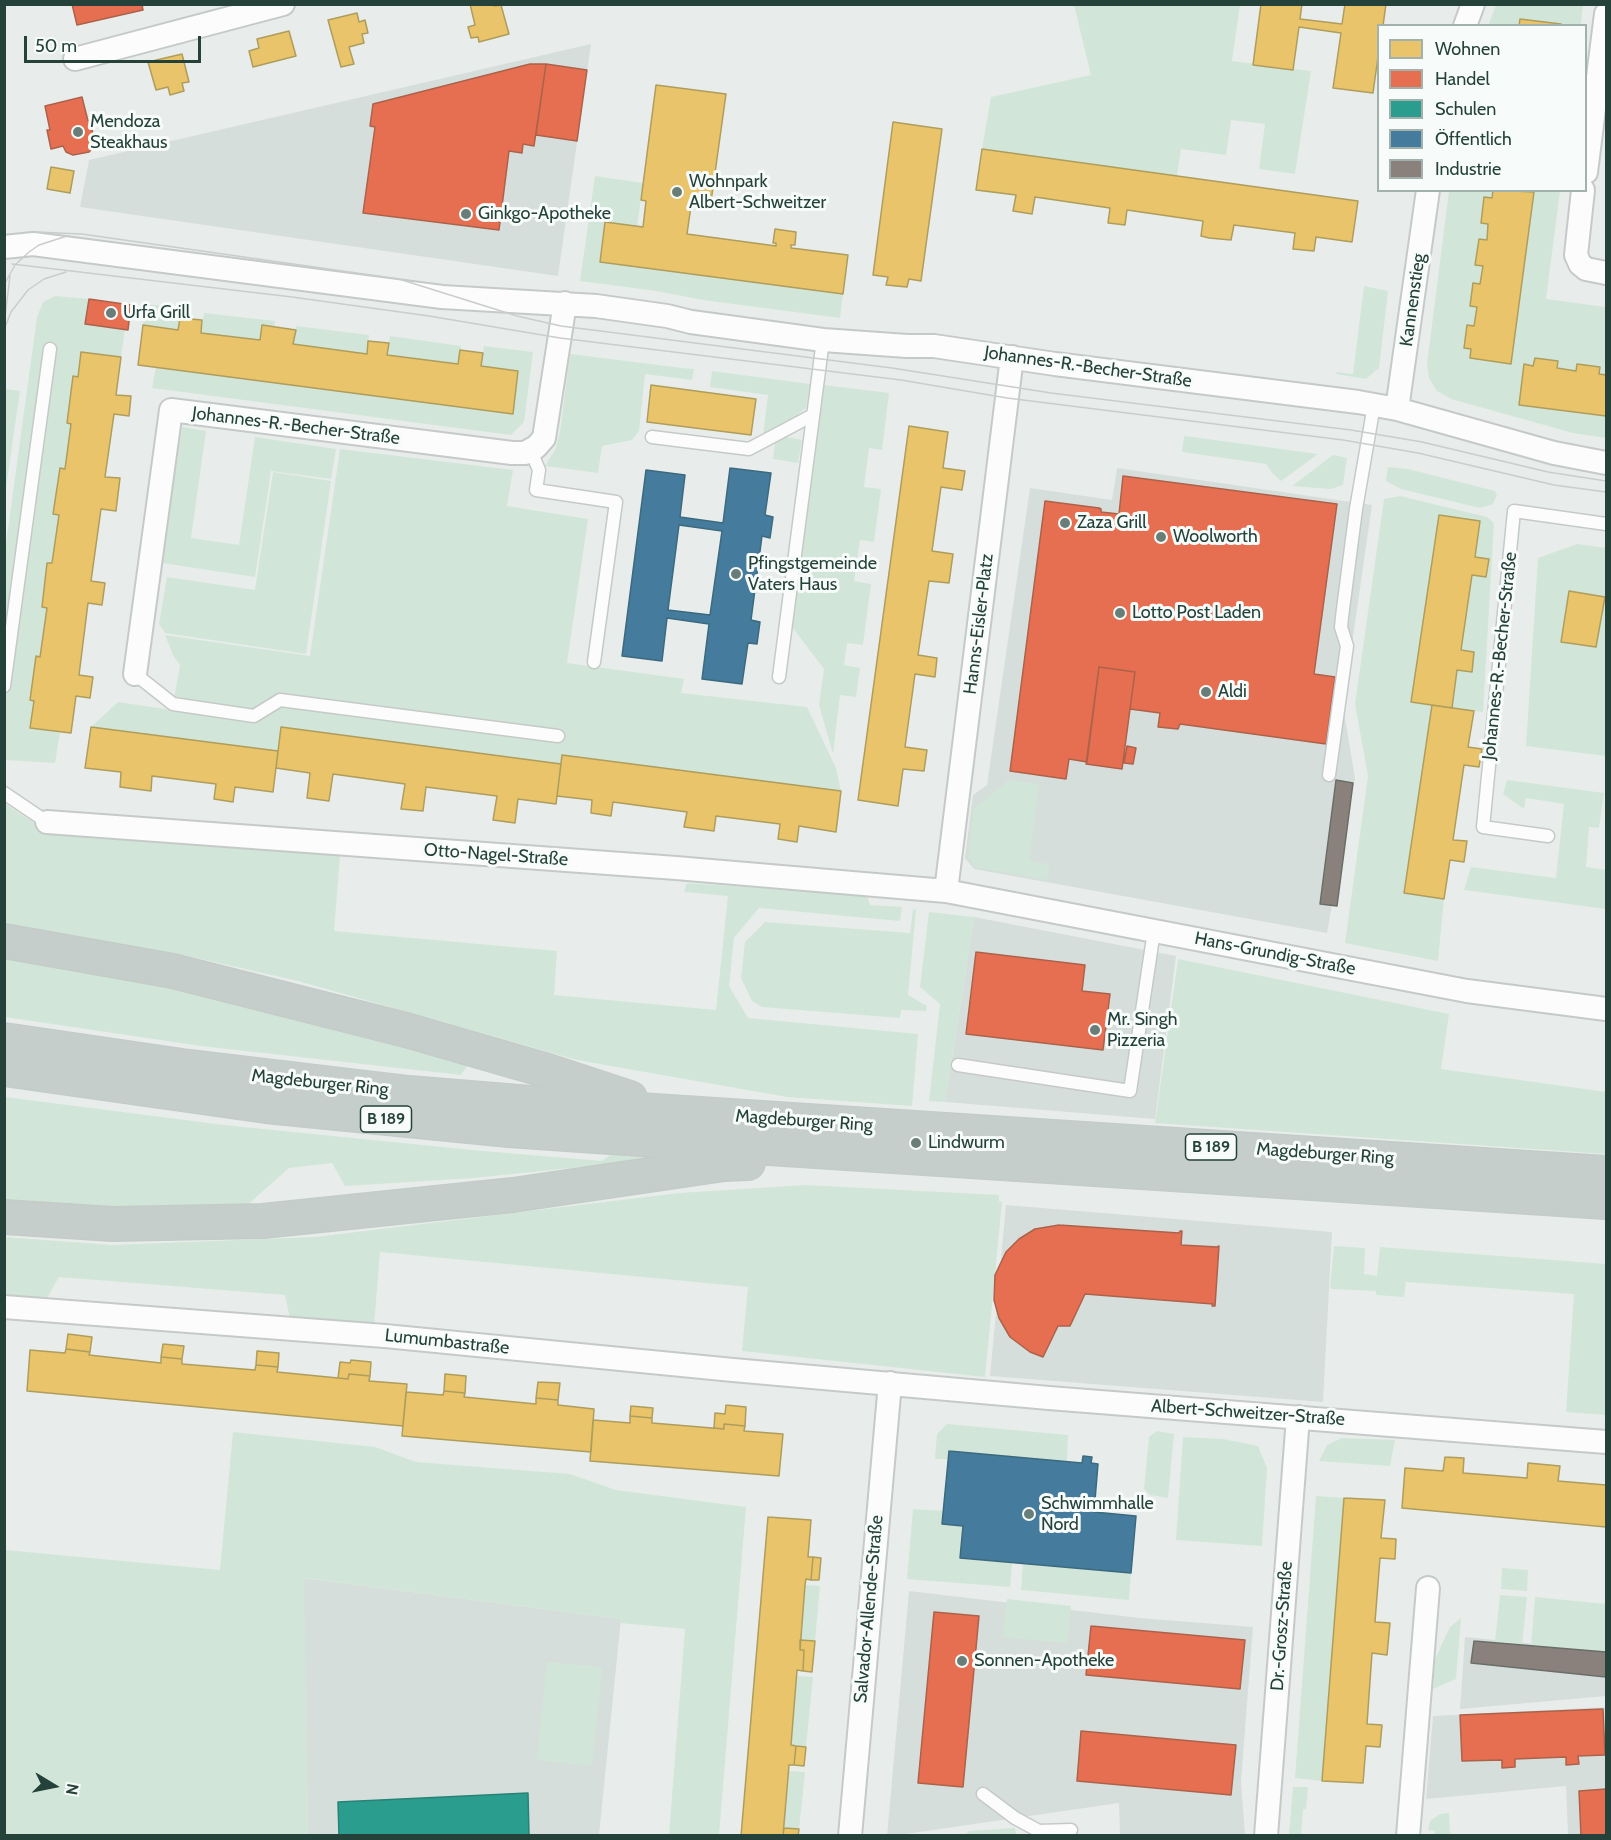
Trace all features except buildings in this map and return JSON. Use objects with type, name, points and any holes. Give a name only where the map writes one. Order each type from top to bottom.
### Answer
[{"type":"highway","points":[[4,941],[173,971],[406,1030],[625,1095],[652,1110]]},
{"type":"highway","name":"Magdeburger Ring","points":[[4,1040],[118,1058],[332,1085],[531,1103],[1606,1173]]},
{"type":"highway","name":"Magdeburger Ring","points":[[4,1069],[176,1095],[387,1119],[769,1148],[1606,1202]]},
{"type":"highway","points":[[4,1217],[123,1224],[263,1221],[513,1195],[724,1164],[750,1163],[769,1148]]},
{"type":"street","points":[[75,59],[284,4]]},
{"type":"street","points":[[1466,24],[1473,4]]},
{"type":"street","points":[[1587,164],[1606,14]]},
{"type":"street","name":"Kannenstieg","points":[[1397,408],[1428,192]]},
{"type":"street","points":[[1583,192],[1576,255],[1580,264],[1586,269],[1606,273]]},
{"type":"street","name":"Johannes-R.-Becher-Straße","points":[[4,247],[33,244],[442,297],[565,303],[823,340],[934,346],[1397,408],[1521,445],[1606,463]]},
{"type":"street","points":[[531,451],[541,442],[545,433],[565,303]]},
{"type":"street","name":"Hanns-Eisler-Platz","points":[[946,891],[1012,357]]},
{"type":"street","name":"Johannes-R.-Becher-Straße","points":[[135,674],[171,410],[512,453],[531,451]]},
{"type":"street","name":"Otto-Nagel-Straße","points":[[47,822],[676,868],[946,891]]},
{"type":"street","name":"Hans-Grundig-Straße","points":[[946,891],[1467,990],[1606,1009]]},
{"type":"street","name":"Lumumbastraße","points":[[4,1307],[385,1336],[890,1383]]},
{"type":"street","name":"Albert-Schweitzer-Straße","points":[[890,1383],[1049,1398],[1606,1442]]},
{"type":"street","name":"Salvador-Allende-Straße","points":[[850,1836],[890,1383]]},
{"type":"street","name":"Dr.-Grosz-Straße","points":[[1266,1836],[1298,1417]]},
{"type":"street","points":[[1408,1836],[1428,1588]]},
{"type":"lane","points":[[779,677],[823,340]]},
{"type":"lane","points":[[4,686],[50,349]]},
{"type":"lane","points":[[1329,775],[1347,646],[1341,627],[1341,617],[1374,405]]},
{"type":"lane","points":[[652,438],[749,449],[813,415]]},
{"type":"lane","points":[[531,451],[539,470],[536,490],[616,502],[594,662]]},
{"type":"lane","name":"Johannes-R.-Becher-Straße","points":[[1548,836],[1484,827],[1515,511],[1606,524]]},
{"type":"lane","points":[[135,674],[173,704],[254,716],[280,700],[558,736]]},
{"type":"lane","points":[[4,793],[47,822]]},
{"type":"lane","points":[[958,1065],[1130,1090],[1154,931]]},
{"type":"lane","points":[[983,1794],[1015,1818],[1039,1831],[1071,1830]]},
{"type":"shaded area","points":[[591,44],[558,276],[80,207],[89,160]]},
{"type":"shaded area","points":[[1117,468],[1372,505],[1343,706],[1355,778],[1327,933],[974,869],[965,858],[973,795],[987,785],[1030,488],[1112,500]]},
{"type":"shaded area","points":[[974,917],[1176,956],[1155,1119],[945,1102]]},
{"type":"shaded area","points":[[1006,1205],[1332,1232],[1323,1402],[990,1376]]},
{"type":"shaded area","points":[[303,1578],[621,1619],[599,1835],[308,1835]]},
{"type":"shaded area","points":[[909,1591],[1140,1618],[1253,1627],[1241,1782],[1245,1835],[1120,1835],[1119,1803],[887,1836]]},
{"type":"shaded area","points":[[1465,1637],[1606,1651],[1606,1696],[1460,1709]]},
{"type":"shaded area","points":[[1606,1707],[1606,1835],[1568,1835],[1566,1786],[1426,1799],[1433,1716]]},
{"type":"green space","points":[[1583,4],[1581,24],[1554,24],[1521,19],[1519,24],[1489,24],[1496,5]]},
{"type":"green space","points":[[1074,5],[1240,5],[1232,61],[1311,71],[1295,174],[1259,169],[1265,124],[1231,120],[1226,155],[1181,149],[1177,176],[982,149],[991,97],[1091,75]]},
{"type":"green space","points":[[595,176],[643,183],[637,227],[605,223],[600,262],[843,294],[840,318],[580,281]]},
{"type":"green space","points":[[1449,192],[1493,192],[1492,198],[1484,197],[1481,223],[1488,224],[1487,240],[1479,239],[1475,264],[1483,266],[1480,284],[1473,283],[1470,306],[1477,307],[1474,326],[1467,325],[1464,348],[1471,349],[1470,358],[1510,364],[1534,192],[1560,192],[1546,299],[1606,307],[1606,375],[1599,374],[1600,367],[1577,364],[1576,371],[1557,368],[1558,361],[1535,358],[1533,366],[1525,364],[1520,405],[1606,416],[1606,438],[1573,433],[1451,399],[1437,391],[1429,378],[1427,364]]},
{"type":"green space","points":[[1364,286],[1388,291],[1379,368],[1366,379],[1336,374],[1337,372],[1353,374]]},
{"type":"green space","points":[[55,296],[89,299],[86,324],[125,329],[121,357],[81,352],[78,377],[73,377],[67,423],[71,424],[65,469],[60,468],[54,514],[59,515],[52,563],[47,563],[42,607],[47,608],[40,657],[36,657],[30,700],[34,701],[30,728],[60,732],[55,763],[5,760],[5,551],[37,317],[43,302]]},
{"type":"green space","points":[[146,304],[180,308],[178,330],[143,325]]},
{"type":"green space","points":[[204,313],[275,321],[274,327],[260,340],[201,333]]},
{"type":"green space","points":[[296,326],[369,335],[367,354],[293,344]]},
{"type":"green space","points":[[390,336],[461,346],[458,364],[387,355]]},
{"type":"green space","points":[[484,346],[533,352],[524,422],[511,435],[152,388],[156,367],[512,414],[518,372],[481,366]]},
{"type":"green space","points":[[570,354],[694,369],[692,380],[645,374],[639,431],[632,440],[602,446],[598,473],[545,466],[555,450],[560,432]]},
{"type":"green space","points":[[712,371],[810,384],[806,408],[791,420],[763,436],[768,395],[710,387]]},
{"type":"green space","points":[[824,385],[889,393],[882,450],[869,448],[864,487],[881,489],[874,542],[860,540],[854,581],[871,584],[863,645],[847,643],[844,665],[860,668],[856,697],[840,695],[833,754],[819,705],[824,669],[792,627]]},
{"type":"green space","points":[[4,389],[20,391],[5,495]]},
{"type":"green space","points":[[182,427],[206,431],[191,538],[239,545],[255,437],[336,449],[331,479],[271,471],[255,577],[162,563]]},
{"type":"green space","points":[[776,435],[802,440],[798,463],[773,459]]},
{"type":"green space","points":[[1184,436],[1318,454],[1281,481],[1266,464],[1182,452]]},
{"type":"green space","points":[[340,449],[513,470],[507,506],[588,519],[567,663],[684,679],[681,693],[807,707],[836,768],[841,791],[562,755],[561,764],[282,727],[278,751],[91,727],[118,702],[172,710],[180,665],[165,635],[310,656]]},
{"type":"green space","points":[[1333,455],[1347,458],[1343,485],[1331,489],[1292,486]]},
{"type":"green space","points":[[1388,467],[1408,469],[1495,491],[1497,495],[1493,504],[1480,508],[1401,489],[1386,481]]},
{"type":"green space","points":[[273,472],[331,481],[306,654],[165,633],[159,624],[167,577],[255,590]]},
{"type":"green space","points":[[1400,496],[1487,517],[1494,523],[1483,712],[1452,708],[1457,670],[1472,672],[1474,652],[1461,650],[1472,575],[1486,577],[1489,560],[1475,557],[1480,521],[1439,515],[1432,705],[1404,892],[1444,899],[1438,961],[1345,943],[1368,776],[1355,704],[1384,499]]},
{"type":"green space","points":[[1577,544],[1606,548],[1606,756],[1526,746],[1538,558]]},
{"type":"green space","points":[[1009,780],[1039,784],[1029,861],[1049,864],[1047,880],[975,867],[968,857],[974,809]]},
{"type":"green space","points":[[1507,780],[1604,793],[1599,828],[1589,827],[1586,867],[1606,870],[1606,909],[1464,890],[1471,867],[1556,878],[1564,804],[1526,798],[1524,809],[1503,794]]},
{"type":"green space","points":[[4,803],[45,830],[340,856],[334,931],[557,951],[554,995],[716,1010],[728,896],[684,892],[687,883],[867,895],[870,905],[902,907],[900,921],[759,908],[734,938],[729,986],[748,1018],[918,1034],[912,1106],[787,1097],[577,1060],[298,981],[183,955],[5,924]]},
{"type":"green space","points":[[913,909],[916,910],[908,995],[927,1006],[926,1011],[901,1010],[900,1018],[762,1007],[752,1001],[741,978],[745,942],[765,922],[910,933]]},
{"type":"green space","points":[[929,912],[974,917],[945,1102],[929,1101],[940,1004],[920,987]]},
{"type":"green space","points":[[4,953],[168,983],[469,1063],[461,1075],[201,1046],[5,1017]]},
{"type":"green space","points":[[1178,959],[1449,1014],[1441,1069],[1606,1092],[1606,1154],[1155,1123]]},
{"type":"green space","points":[[5,1097],[224,1125],[472,1150],[602,1161],[610,1155],[659,1159],[474,1178],[345,1186],[332,1163],[289,1168],[244,1208],[96,1209],[5,1201]]},
{"type":"green space","points":[[806,1185],[999,1195],[999,1201],[1002,1202],[985,1377],[742,1351],[748,1287],[380,1252],[374,1326],[290,1319],[285,1295],[59,1277],[46,1300],[5,1296],[4,1237],[112,1245],[315,1237],[679,1193]]},
{"type":"green space","points":[[1334,1246],[1365,1248],[1364,1274],[1377,1276],[1380,1247],[1606,1264],[1606,1415],[1566,1412],[1574,1294],[1406,1282],[1404,1297],[1376,1295],[1376,1291],[1332,1289],[1330,1287]]},
{"type":"green space","points":[[947,1424],[1068,1435],[1067,1462],[949,1451],[948,1459],[935,1459],[937,1434]]},
{"type":"green space","points":[[1157,1431],[1174,1434],[1168,1498],[1150,1495],[1144,1489],[1149,1437]]},
{"type":"green space","points":[[233,1432],[375,1447],[416,1462],[570,1474],[616,1490],[746,1507],[719,1835],[669,1835],[685,1629],[620,1623],[620,1619],[304,1578],[308,1835],[5,1835],[5,1550],[220,1570]]},
{"type":"green space","points":[[1183,1437],[1223,1439],[1258,1446],[1267,1468],[1262,1546],[1176,1540]]},
{"type":"green space","points":[[1342,1438],[1395,1440],[1390,1466],[1319,1461],[1327,1445]]},
{"type":"green space","points":[[1316,1496],[1344,1498],[1322,1781],[1295,1778]]},
{"type":"green space","points":[[913,1509],[944,1511],[943,1524],[963,1526],[961,1558],[1012,1563],[1010,1587],[907,1579]]},
{"type":"green space","points":[[1023,1564],[1131,1573],[1129,1600],[1021,1590]]},
{"type":"green space","points":[[1502,1568],[1528,1570],[1527,1591],[1501,1589]]},
{"type":"green space","points":[[805,1585],[820,1586],[815,1641],[800,1640]]},
{"type":"green space","points":[[1500,1595],[1527,1597],[1522,1645],[1495,1642]]},
{"type":"green space","points":[[1535,1597],[1606,1604],[1606,1652],[1531,1645]]},
{"type":"green space","points":[[1007,1599],[1071,1606],[1067,1643],[1003,1637]]},
{"type":"green space","points":[[1461,1618],[1456,1679],[1433,1689],[1435,1659],[1450,1627]]},
{"type":"green space","points":[[547,1662],[602,1667],[592,1766],[537,1760]]},
{"type":"green space","points":[[797,1676],[813,1677],[806,1747],[791,1745]]},
{"type":"green space","points":[[789,1771],[805,1772],[799,1829],[784,1828]]},
{"type":"green space","points":[[1293,1787],[1308,1787],[1301,1835],[1289,1835]]},
{"type":"green space","points":[[1449,1813],[1450,1835],[1434,1835],[1435,1831],[1428,1830],[1430,1821],[1440,1814]]},
{"type":"green space","points":[[1015,1828],[1016,1835],[965,1835],[969,1831]]},
{"type":"tram line","points":[[36,232],[82,234],[399,279],[517,316],[561,326],[892,368],[1051,393],[1351,430],[1422,442],[1548,472],[1606,481]]},
{"type":"tram line","points":[[4,285],[15,265],[29,252],[39,245],[67,236]]},
{"type":"tram line","points":[[12,264],[292,297],[429,316],[560,338],[901,380],[1007,398],[1343,440],[1418,453],[1554,485],[1606,492]]},
{"type":"tram line","points":[[4,330],[11,312],[28,290],[44,279],[66,272]]},
{"type":"tram line","points":[[5,317],[10,276]]},
{"type":"place","name":"Mendoza Steakhaus","points":[[78,132]]},
{"type":"place","name":"Wohnpark Albert-Schweitzer","points":[[677,192]]},
{"type":"place","name":"Ginkgo-Apotheke","points":[[466,214]]},
{"type":"place","name":"Urfa Grill","points":[[111,313]]},
{"type":"place","name":"Zaza Grill","points":[[1065,523]]},
{"type":"place","name":"Woolworth","points":[[1161,537]]},
{"type":"place","name":"Pfingstgemeinde Vaters Haus","points":[[736,574]]},
{"type":"place","name":"Lotto Post Laden","points":[[1120,613]]},
{"type":"place","name":"Aldi","points":[[1206,692]]},
{"type":"place","name":"Mr. Singh Pizzeria","points":[[1095,1030]]},
{"type":"place","name":"Lindwurm","points":[[916,1143]]},
{"type":"place","name":"Schwimmhalle Nord","points":[[1029,1514]]},
{"type":"place","name":"Sonnen-Apotheke","points":[[962,1661]]}]
